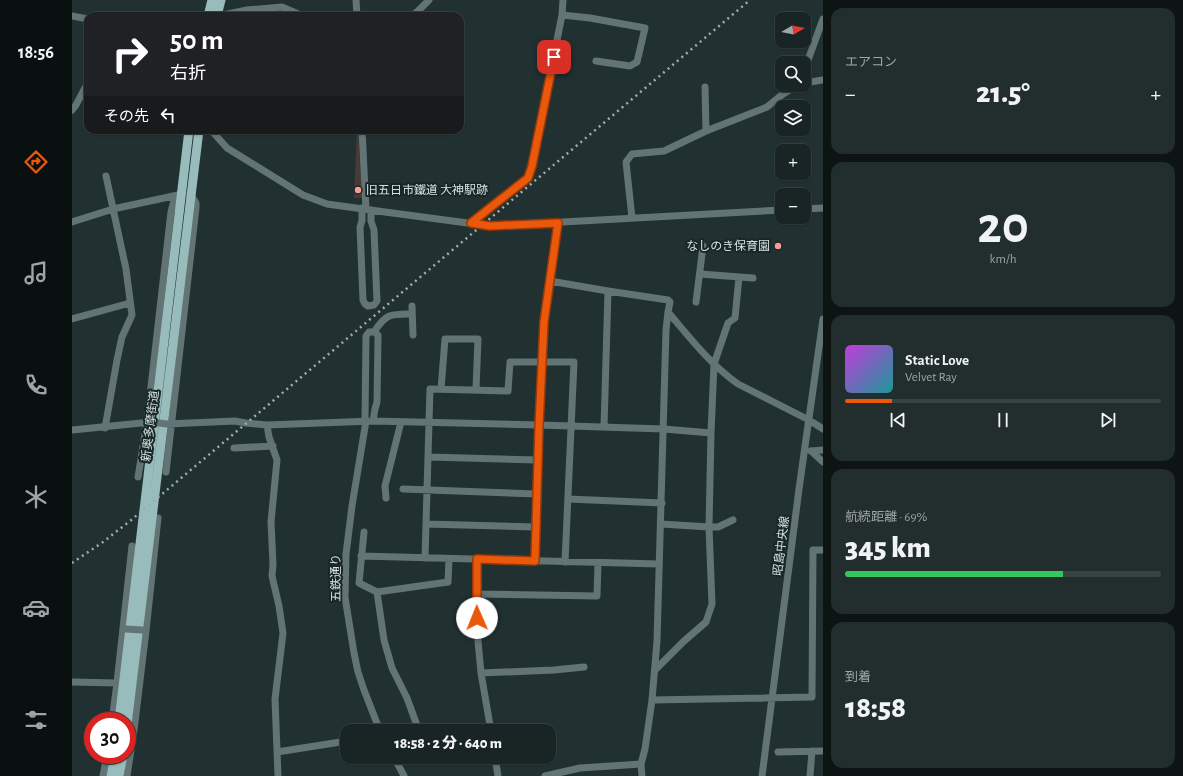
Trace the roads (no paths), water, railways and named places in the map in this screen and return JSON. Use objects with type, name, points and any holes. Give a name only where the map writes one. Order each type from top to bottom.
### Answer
[{"type":"main road","points":[[210,12],[217,0]]},
{"type":"main road","points":[[217,0],[218,12]]},
{"type":"main road","name":"新奥多摩街道","points":[[128,712],[189,134]]},
{"type":"main road","name":"新奥多摩街道","points":[[120,712],[182,195],[197,134]]},
{"type":"main road","points":[[111,776],[113,764]]},
{"type":"main road","points":[[119,776],[121,764]]},
{"type":"street","points":[[356,0],[357,12]]},
{"type":"street","points":[[416,12],[429,0]]},
{"type":"street","points":[[471,223],[528,178],[532,166],[562,15],[563,0]]},
{"type":"street","points":[[238,12],[282,7],[294,12]]},
{"type":"street","points":[[562,15],[590,18],[645,28],[637,62],[630,66],[596,61]]},
{"type":"street","points":[[72,16],[84,19]]},
{"type":"street","points":[[809,56],[823,19]]},
{"type":"street","points":[[811,82],[823,80]]},
{"type":"street","points":[[705,87],[706,131]]},
{"type":"street","points":[[72,110],[84,90]]},
{"type":"street","points":[[632,218],[626,162],[632,154],[664,151],[706,131],[766,107],[786,92]]},
{"type":"street","points":[[214,134],[226,148],[303,195],[327,204],[490,226],[775,210]]},
{"type":"street","points":[[362,134],[366,209],[374,230],[377,301],[374,305],[368,306],[363,300],[360,227],[366,209]]},
{"type":"street","points":[[105,428],[122,337],[132,315],[126,269],[106,176]]},
{"type":"street","points":[[138,477],[149,422],[171,212],[182,195]]},
{"type":"street","points":[[72,222],[113,209],[182,195],[196,203],[169,424],[166,472]]},
{"type":"street","points":[[811,209],[823,208]]},
{"type":"street","points":[[535,561],[544,322],[558,223]]},
{"type":"street","points":[[696,302],[703,246]]},
{"type":"street","points":[[700,274],[753,278]]},
{"type":"street","points":[[655,670],[706,622],[712,604],[709,527],[714,364],[728,323],[735,318],[740,277]]},
{"type":"street","points":[[550,281],[668,300],[671,303],[668,312],[666,330],[663,394],[664,429],[657,641],[652,700],[645,749],[641,764],[642,776]]},
{"type":"street","points":[[604,427],[608,291]]},
{"type":"street","points":[[72,320],[130,303]]},
{"type":"street","points":[[412,306],[413,335]]},
{"type":"street","points":[[668,312],[701,351],[738,384],[809,420],[823,429]]},
{"type":"street","points":[[374,332],[380,322],[386,317],[394,314],[412,314]]},
{"type":"street","name":"昭島中央線","points":[[762,776],[823,319]]},
{"type":"street","points":[[368,421],[366,336],[369,332],[374,332]]},
{"type":"street","points":[[368,421],[377,402],[378,335],[374,332]]},
{"type":"street","points":[[441,389],[445,339],[478,339],[476,389]]},
{"type":"street","points":[[425,558],[430,389],[508,391],[510,362],[574,362],[565,562]]},
{"type":"street","points":[[72,430],[105,428],[149,422],[169,424],[235,421],[267,424],[368,421],[664,429],[711,433]]},
{"type":"street","name":"五鉄通り","points":[[368,421],[351,513],[346,554],[345,598],[358,672],[377,724]]},
{"type":"street","points":[[386,498],[385,486],[401,422]]},
{"type":"street","points":[[267,424],[269,437],[277,460],[271,522],[273,564],[272,576],[281,616],[283,633],[275,699],[278,776]]},
{"type":"street","points":[[234,448],[273,446]]},
{"type":"street","points":[[823,450],[810,451],[823,462]]},
{"type":"street","points":[[428,457],[538,460]]},
{"type":"street","points":[[402,489],[537,494]]},
{"type":"street","points":[[568,499],[662,503]]},
{"type":"street","points":[[127,776],[134,730],[158,518]]},
{"type":"street","points":[[661,524],[718,527],[733,520]]},
{"type":"street","points":[[426,524],[536,527]]},
{"type":"street","points":[[364,532],[359,583],[377,592],[448,582],[449,558]]},
{"type":"street","points":[[113,712],[124,628],[132,546]]},
{"type":"street","points":[[652,700],[812,697],[813,550],[823,550]]},
{"type":"street","points":[[362,556],[659,564]]},
{"type":"street","points":[[477,559],[477,630],[481,674],[490,724]]},
{"type":"street","points":[[476,594],[597,596],[598,562]]},
{"type":"street","points":[[377,592],[384,640],[392,668],[407,698],[416,724]]},
{"type":"street","points":[[124,628],[144,631]]},
{"type":"street","points":[[481,674],[584,667]]},
{"type":"street","points":[[72,682],[117,683]]},
{"type":"street","points":[[278,752],[340,742]]},
{"type":"street","points":[[810,776],[812,751]]},
{"type":"street","points":[[778,752],[823,751]]},
{"type":"street","points":[[103,776],[105,764]]},
{"type":"street","points":[[398,764],[404,776]]},
{"type":"street","points":[[496,764],[498,776]]},
{"type":"street","points":[[546,776],[580,768],[641,764]]},
{"type":"railway","points":[[72,563],[130,521],[750,0]]},
{"type":"place","name":"旧五日市鐵道 大神駅跡","points":[[358,190]]},
{"type":"place","name":"なしのき保育園","points":[[778,246]]}]
